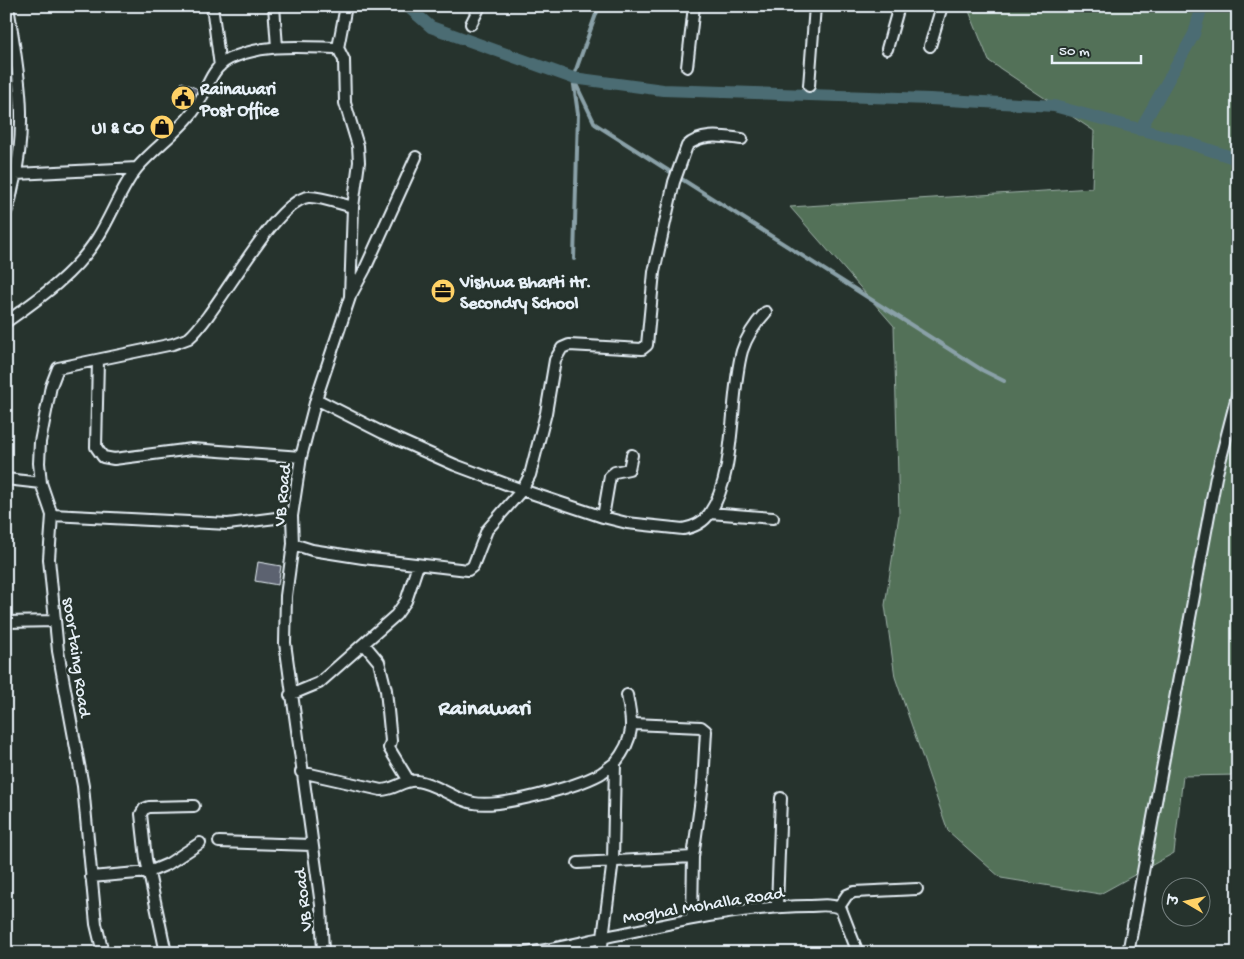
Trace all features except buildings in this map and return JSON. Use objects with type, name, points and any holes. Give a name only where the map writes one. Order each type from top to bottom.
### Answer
[{"type":"street","points":[[6,212],[20,157],[23,126],[20,82],[8,6]]},
{"type":"street","points":[[212,6],[220,66]]},
{"type":"street","points":[[274,6],[277,47]]},
{"type":"street","points":[[6,322],[40,298],[77,263],[97,239],[137,168],[194,111],[220,66],[229,60],[249,53],[277,47],[338,48],[346,6]]},
{"type":"street","points":[[470,24],[480,6]]},
{"type":"street","points":[[687,67],[694,6]]},
{"type":"street","points":[[809,86],[815,6]]},
{"type":"street","points":[[887,49],[899,6]]},
{"type":"street","points":[[930,46],[942,6]]},
{"type":"street","name":"VB Road","points":[[324,953],[321,905],[284,643],[286,596],[293,544],[292,516],[301,457],[316,400],[350,296],[353,208],[358,175],[358,146],[347,115],[344,60],[338,48]]},
{"type":"street","points":[[293,544],[312,550],[418,565],[468,570],[473,566],[488,530],[522,490],[530,475],[537,451],[556,360],[562,348],[569,344],[642,348],[647,344],[654,272],[674,182],[683,155],[690,143],[703,138],[721,136],[742,139]]},
{"type":"street","points":[[350,296],[365,269],[416,157]]},
{"type":"street","points":[[16,174],[137,168]]},
{"type":"street","points":[[301,457],[192,449],[114,459],[103,457],[96,447],[98,360],[173,344],[189,338],[249,254],[296,203],[308,197],[353,208]]},
{"type":"street","points":[[316,400],[419,449],[522,490],[627,523],[683,529],[696,526],[710,513],[725,473],[742,351],[749,333],[766,312]]},
{"type":"street","name":"soor-taing Road","points":[[98,360],[58,368],[51,386],[40,442],[41,483],[52,515],[50,559],[58,650],[83,786],[96,924],[103,953]]},
{"type":"street","points":[[1128,953],[1218,468],[1238,392]]},
{"type":"street","points":[[603,517],[610,476],[615,472],[629,469],[632,455]]},
{"type":"street","points":[[6,479],[41,483]]},
{"type":"street","points":[[710,513],[773,518]]},
{"type":"street","points":[[52,515],[228,524],[292,516]]},
{"type":"street","points":[[290,695],[319,682],[396,616],[406,601],[418,565]]},
{"type":"street","points":[[6,622],[55,620]]},
{"type":"street","points":[[364,644],[379,662],[386,690],[391,741],[389,748],[409,781]]},
{"type":"street","points":[[302,772],[381,790],[391,789],[409,781],[418,781],[443,789],[471,803],[492,804],[518,800],[600,774],[615,762],[624,752],[633,724],[627,694]]},
{"type":"street","points":[[633,724],[701,727],[706,731],[703,784],[693,857],[692,919]]},
{"type":"street","points":[[602,953],[614,860],[615,762]]},
{"type":"street","points":[[777,906],[782,798]]},
{"type":"street","points":[[166,953],[149,872],[141,820],[144,809],[194,806]]},
{"type":"street","points":[[220,842],[312,845]]},
{"type":"street","points":[[92,877],[149,872],[180,858],[200,843]]},
{"type":"street","points":[[578,863],[693,857]]},
{"type":"street","points":[[858,953],[843,912],[839,907],[847,895],[854,892],[917,889]]},
{"type":"street","name":"Moghal Mohalla Road","points":[[524,953],[549,950],[692,919],[777,906],[839,907]]},
{"type":"green space","points":[[967,6],[1238,6],[1238,775],[1183,776],[1174,853],[1100,894],[1001,878],[948,831],[895,677],[885,605],[899,515],[894,326],[790,207],[1092,188],[1094,131],[989,61]]},
{"type":"waterway","points":[[407,6],[431,27],[573,78],[663,90],[930,99],[1054,106],[1180,140],[1231,157],[1238,162]]},
{"type":"waterway","points":[[574,259],[578,114],[573,78],[599,6]]},
{"type":"waterway","points":[[1140,130],[1194,34],[1202,6]]},
{"type":"waterway","points":[[573,78],[595,124],[982,370],[1004,381]]},
{"type":"place","name":"Rainawari Post Office","points":[[183,98]]},
{"type":"place","name":"UI & CO","points":[[162,127]]},
{"type":"place","name":"Vishwa Bharti Hr. Secondry School","points":[[443,291]]},
{"type":"district","name":"Rainawari","points":[[485,706]]}]
